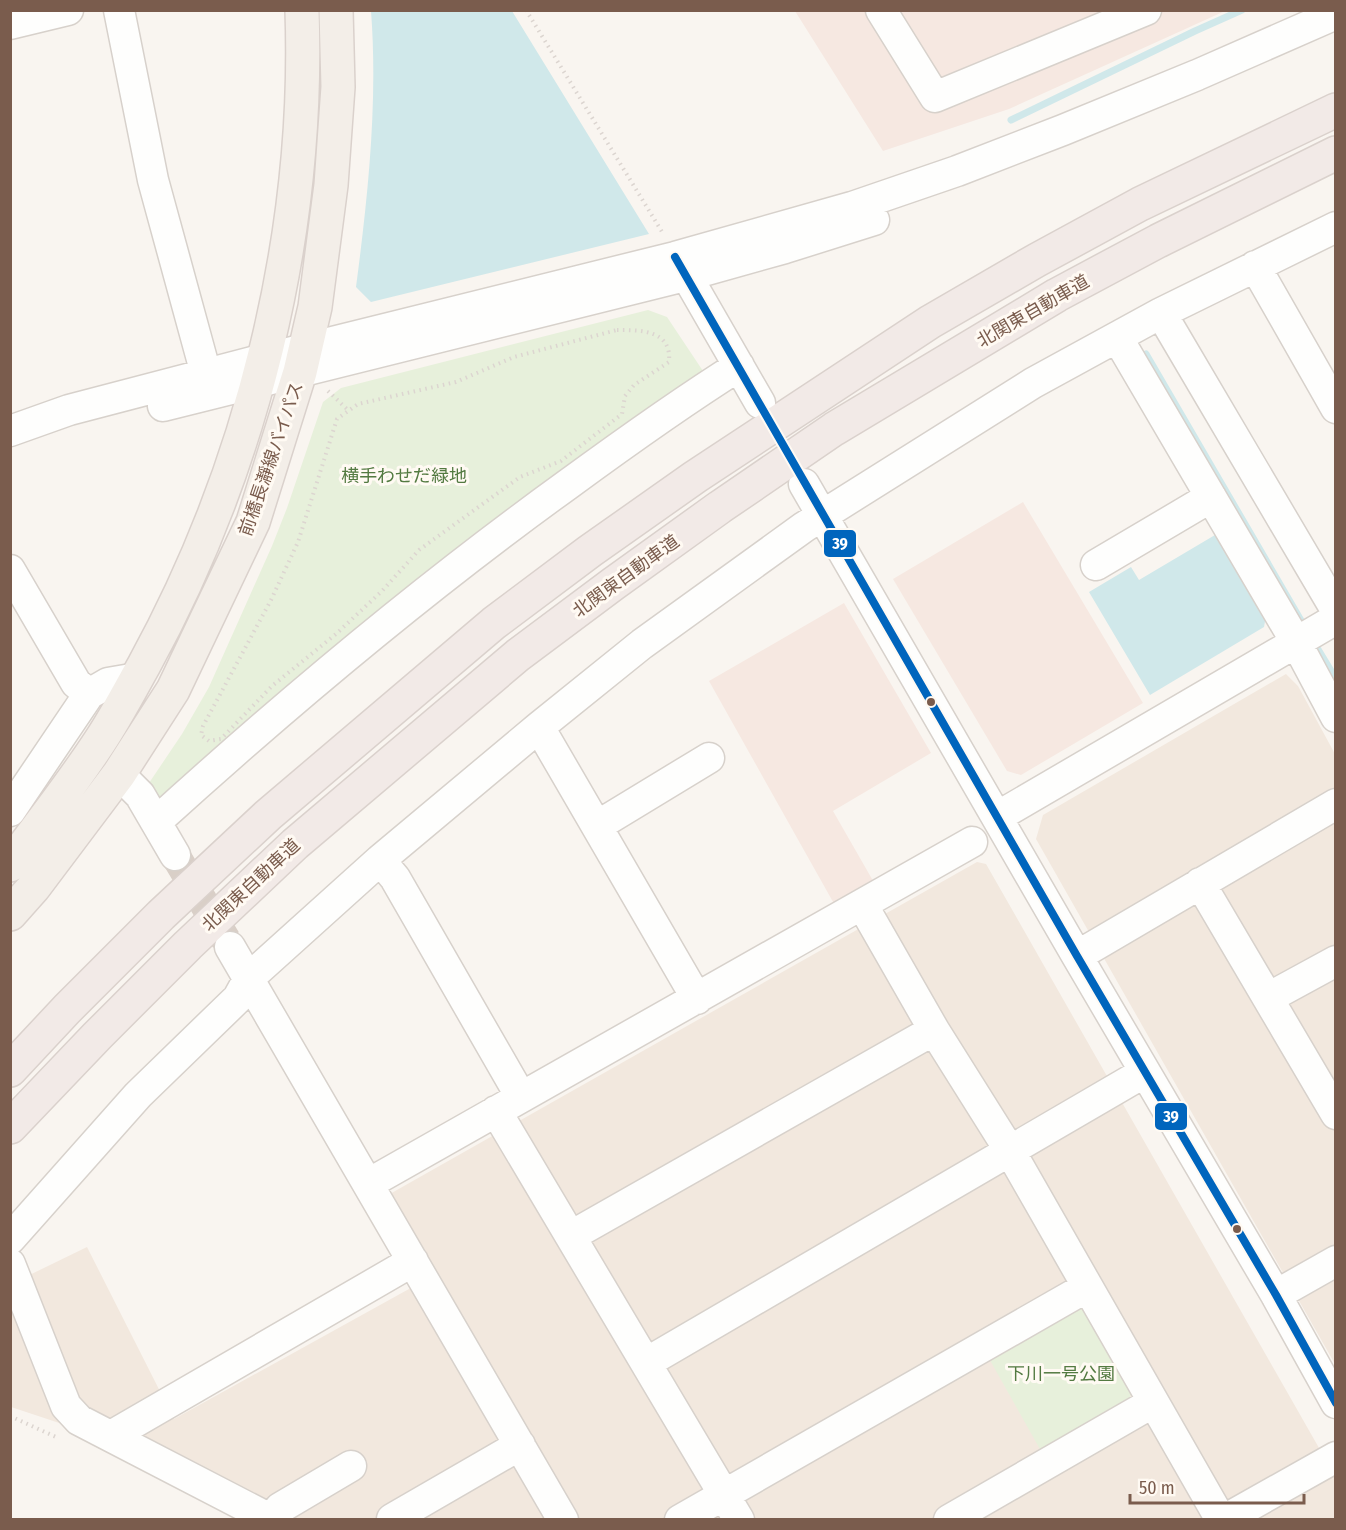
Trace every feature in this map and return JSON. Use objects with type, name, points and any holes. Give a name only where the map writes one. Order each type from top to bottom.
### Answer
[{"type":"highway","points":[[10,1070],[161,915],[268,814],[494,623],[600,544],[695,477],[930,322],[1140,204],[1335,110]]},
{"type":"highway","name":"北関東自動車道","points":[[10,1127],[188,945],[295,844],[518,655],[613,584],[834,429],[1057,295],[1158,241],[1335,153]]},
{"type":"main road","name":"前橋長瀞線バイパス","points":[[10,865],[101,741],[137,678],[183,591],[212,522],[246,424],[260,371],[285,249],[295,177],[302,106],[302,10]]},
{"type":"main road","name":"前橋長瀞線バイパス","points":[[10,914],[34,887],[119,774],[173,690],[248,533],[283,431],[309,369],[331,185],[338,87],[336,10]]},
{"type":"street","points":[[10,24],[68,10]]},
{"type":"street","points":[[119,10],[153,180],[206,374]]},
{"type":"street","points":[[881,10],[935,97],[1146,10]]},
{"type":"street","points":[[10,431],[69,410],[206,374],[309,369],[676,258],[843,231],[952,190],[1071,140],[1197,75],[1335,14]]},
{"type":"street","points":[[10,1239],[138,1095],[238,998],[249,978],[380,860],[539,726],[642,644],[774,547],[1033,383],[1161,313],[1335,227]]},
{"type":"street","points":[[676,258],[760,403]]},
{"type":"street","points":[[1254,267],[1335,408]]},
{"type":"street","points":[[997,817],[1298,640],[1334,616],[1161,313]]},
{"type":"street","points":[[1117,337],[1298,640],[1335,717]]},
{"type":"street","points":[[156,822],[233,752],[349,653],[491,540],[629,440],[739,366]]},
{"type":"street","points":[[10,443],[260,371]]},
{"type":"street","points":[[804,484],[824,514],[1077,956],[1276,1295],[1335,1402]]},
{"type":"street","points":[[1096,565],[1211,497]]},
{"type":"street","points":[[10,570],[76,683],[89,694]]},
{"type":"street","points":[[10,811],[89,694],[108,683],[137,678]]},
{"type":"street","points":[[539,726],[697,999]]},
{"type":"street","points":[[597,826],[710,758]]},
{"type":"street","points":[[119,774],[140,795],[175,855]]},
{"type":"street","points":[[1077,956],[1335,804]]},
{"type":"street","points":[[368,1184],[863,906],[972,842]]},
{"type":"street","points":[[380,860],[395,878],[571,1236],[739,1520]]},
{"type":"street","points":[[1200,883],[1335,1113]]},
{"type":"street","points":[[863,906],[934,1030],[1010,1151],[1152,1403],[1222,1520],[1335,1456]]},
{"type":"street","points":[[230,947],[563,1520]]},
{"type":"street","points":[[1268,998],[1335,961]]},
{"type":"street","points":[[571,1236],[934,1030]]},
{"type":"street","points":[[646,1363],[1145,1072]]},
{"type":"street","points":[[111,1436],[413,1261]]},
{"type":"street","points":[[1276,1295],[1335,1261]]},
{"type":"street","points":[[10,1264],[66,1406],[79,1420],[272,1519],[280,1508],[351,1467]]},
{"type":"street","points":[[680,1520],[1087,1287]]},
{"type":"street","points":[[949,1520],[1152,1403]]},
{"type":"street","points":[[393,1520],[520,1445]]},
{"type":"path","points":[[526,10],[676,258]]},
{"type":"path","points":[[617,330],[648,331],[662,340],[670,352],[669,363],[634,386],[625,396],[622,414],[608,426],[561,461],[520,477],[419,550],[382,591],[336,634],[272,686],[221,739],[209,741],[201,735],[203,726],[271,600],[298,542],[337,420],[349,411],[358,404],[456,382],[514,357],[617,330]]},
{"type":"path","points":[[309,369],[349,411]]},
{"type":"shaded area","points":[[795,11],[1225,11],[1009,109],[883,151]]},
{"type":"shaded area","points":[[1023,502],[1143,703],[1021,775],[1007,771],[893,579]]},
{"type":"shaded area","points":[[844,603],[931,753],[833,811],[876,886],[837,909],[709,681]]},
{"type":"shaded area","points":[[1286,674],[1298,686],[1335,754],[1335,1364],[1036,839],[1043,815]]},
{"type":"shaded area","points":[[977,862],[986,864],[1335,1476],[1335,1519],[424,1520],[421,1514],[410,1520],[297,1519],[201,1470],[11,1407],[11,1284],[87,1247],[174,1419],[427,1279],[381,1199]]},
{"type":"green space","name":"横手わせだ緑地","points":[[648,310],[667,317],[705,374],[164,804],[147,786],[182,734],[209,687],[272,546],[323,402],[341,388]]},
{"type":"green space","name":"下川一号公園","points":[[1071,1305],[1087,1308],[1133,1390],[1128,1401],[1041,1451],[987,1355]]},
{"type":"water","points":[[371,11],[512,11],[649,234],[371,302],[356,287],[371,149],[373,45]]},
{"type":"water","points":[[1215,535],[1266,616],[1264,627],[1150,695],[1089,592],[1131,567],[1139,580]]},
{"type":"waterway","points":[[1011,120],[1242,10]]},
{"type":"waterway","points":[[1146,354],[1306,629]]},
{"type":"waterway","points":[[1313,641],[1336,679]]},
{"type":"tunnel","points":[[175,855],[226,940]]},
{"type":"transit line","name":"39","points":[[675,257],[1077,956],[1276,1295],[1336,1403]]}]
